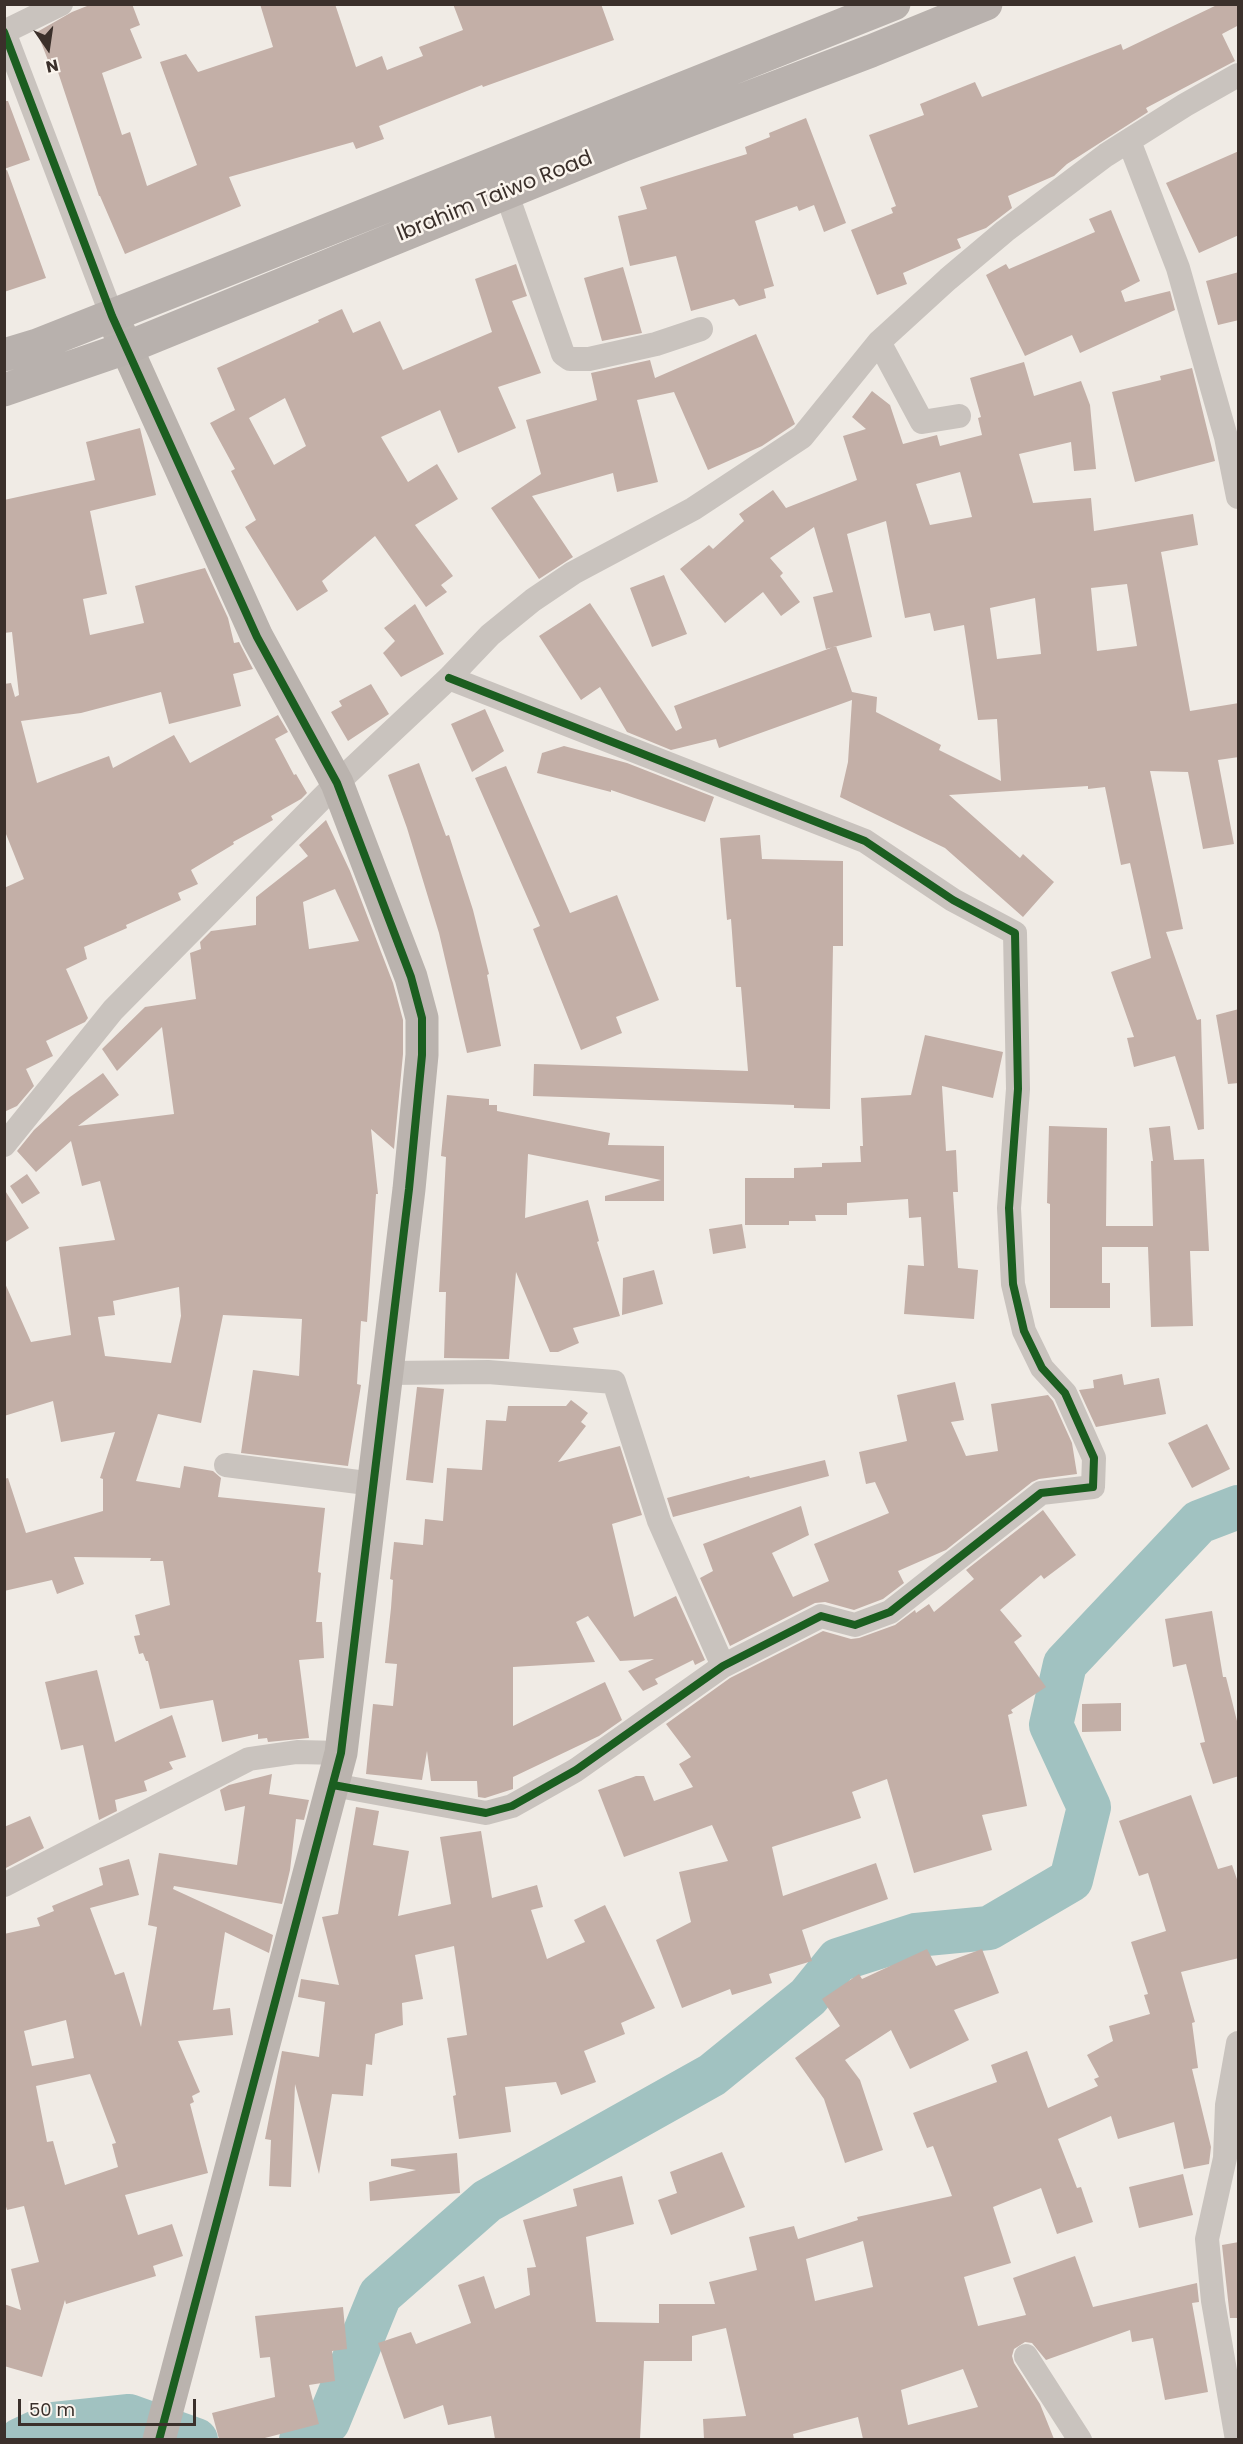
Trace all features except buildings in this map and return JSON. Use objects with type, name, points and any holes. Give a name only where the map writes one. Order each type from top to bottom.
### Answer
[{"type":"main road","name":"Ibrahim Taiwo Road","points":[[4,390],[126,348],[506,192],[986,4]]},
{"type":"main road","name":"Ibrahim Taiwo Road","points":[[4,355],[112,316],[889,5]]},
{"type":"street","points":[[61,4],[4,32],[126,348],[257,637],[337,783],[411,977],[422,1018],[421,1067],[388,1373],[340,1753],[159,2439]]},
{"type":"street","points":[[4,1145],[113,1010],[337,783],[449,678],[490,635],[533,600],[573,573],[693,509],[802,437],[879,342],[1005,231],[1129,141],[1239,75]]},
{"type":"street","points":[[1129,141],[1178,268],[1226,437],[1239,497]]},
{"type":"street","points":[[506,192],[563,354],[570,359],[589,359],[656,344],[700,329]]},
{"type":"street","points":[[879,342],[922,422],[959,416]]},
{"type":"street","points":[[333,1785],[486,1813],[512,1806],[576,1770],[723,1666],[821,1616],[855,1625],[890,1612],[1041,1493],[1093,1487],[1094,1458],[1065,1393],[1042,1368],[1024,1331],[1013,1284],[1009,1208],[1018,1089],[1015,933],[953,900],[864,842],[449,678]]},
{"type":"street","points":[[388,1373],[488,1372],[614,1382],[659,1521],[723,1666]]},
{"type":"street","points":[[226,1465],[374,1484]]},
{"type":"street","points":[[4,1885],[249,1760],[297,1752],[340,1753]]},
{"type":"street","points":[[1237,2439],[1213,2301],[1207,2239],[1226,2158],[1227,2105],[1239,2043]]},
{"type":"street","points":[[1026,2356],[1080,2439]]},
{"type":"waterway","points":[[301,2440],[328,2422],[380,2295],[487,2201],[712,2075],[808,1997],[838,1960],[916,1935],[989,1928],[1071,1880],[1089,1807],[1051,1725],[1065,1664],[1199,1522],[1238,1507]]},
{"type":"waterway","points":[[20,2440],[54,2424],[129,2416],[196,2440]]},
{"type":"cycle path","points":[[4,32],[112,316],[257,637],[337,783],[411,977],[422,1018],[422,1055],[409,1189],[341,1753],[159,2440]]},
{"type":"cycle path","points":[[333,1785],[486,1813],[512,1806],[576,1770],[723,1666],[821,1616],[855,1625],[890,1612],[1041,1493],[1093,1487],[1094,1458],[1065,1393],[1042,1368],[1024,1331],[1013,1284],[1009,1208],[1018,1089],[1015,933],[953,900],[865,841],[449,678]]}]
